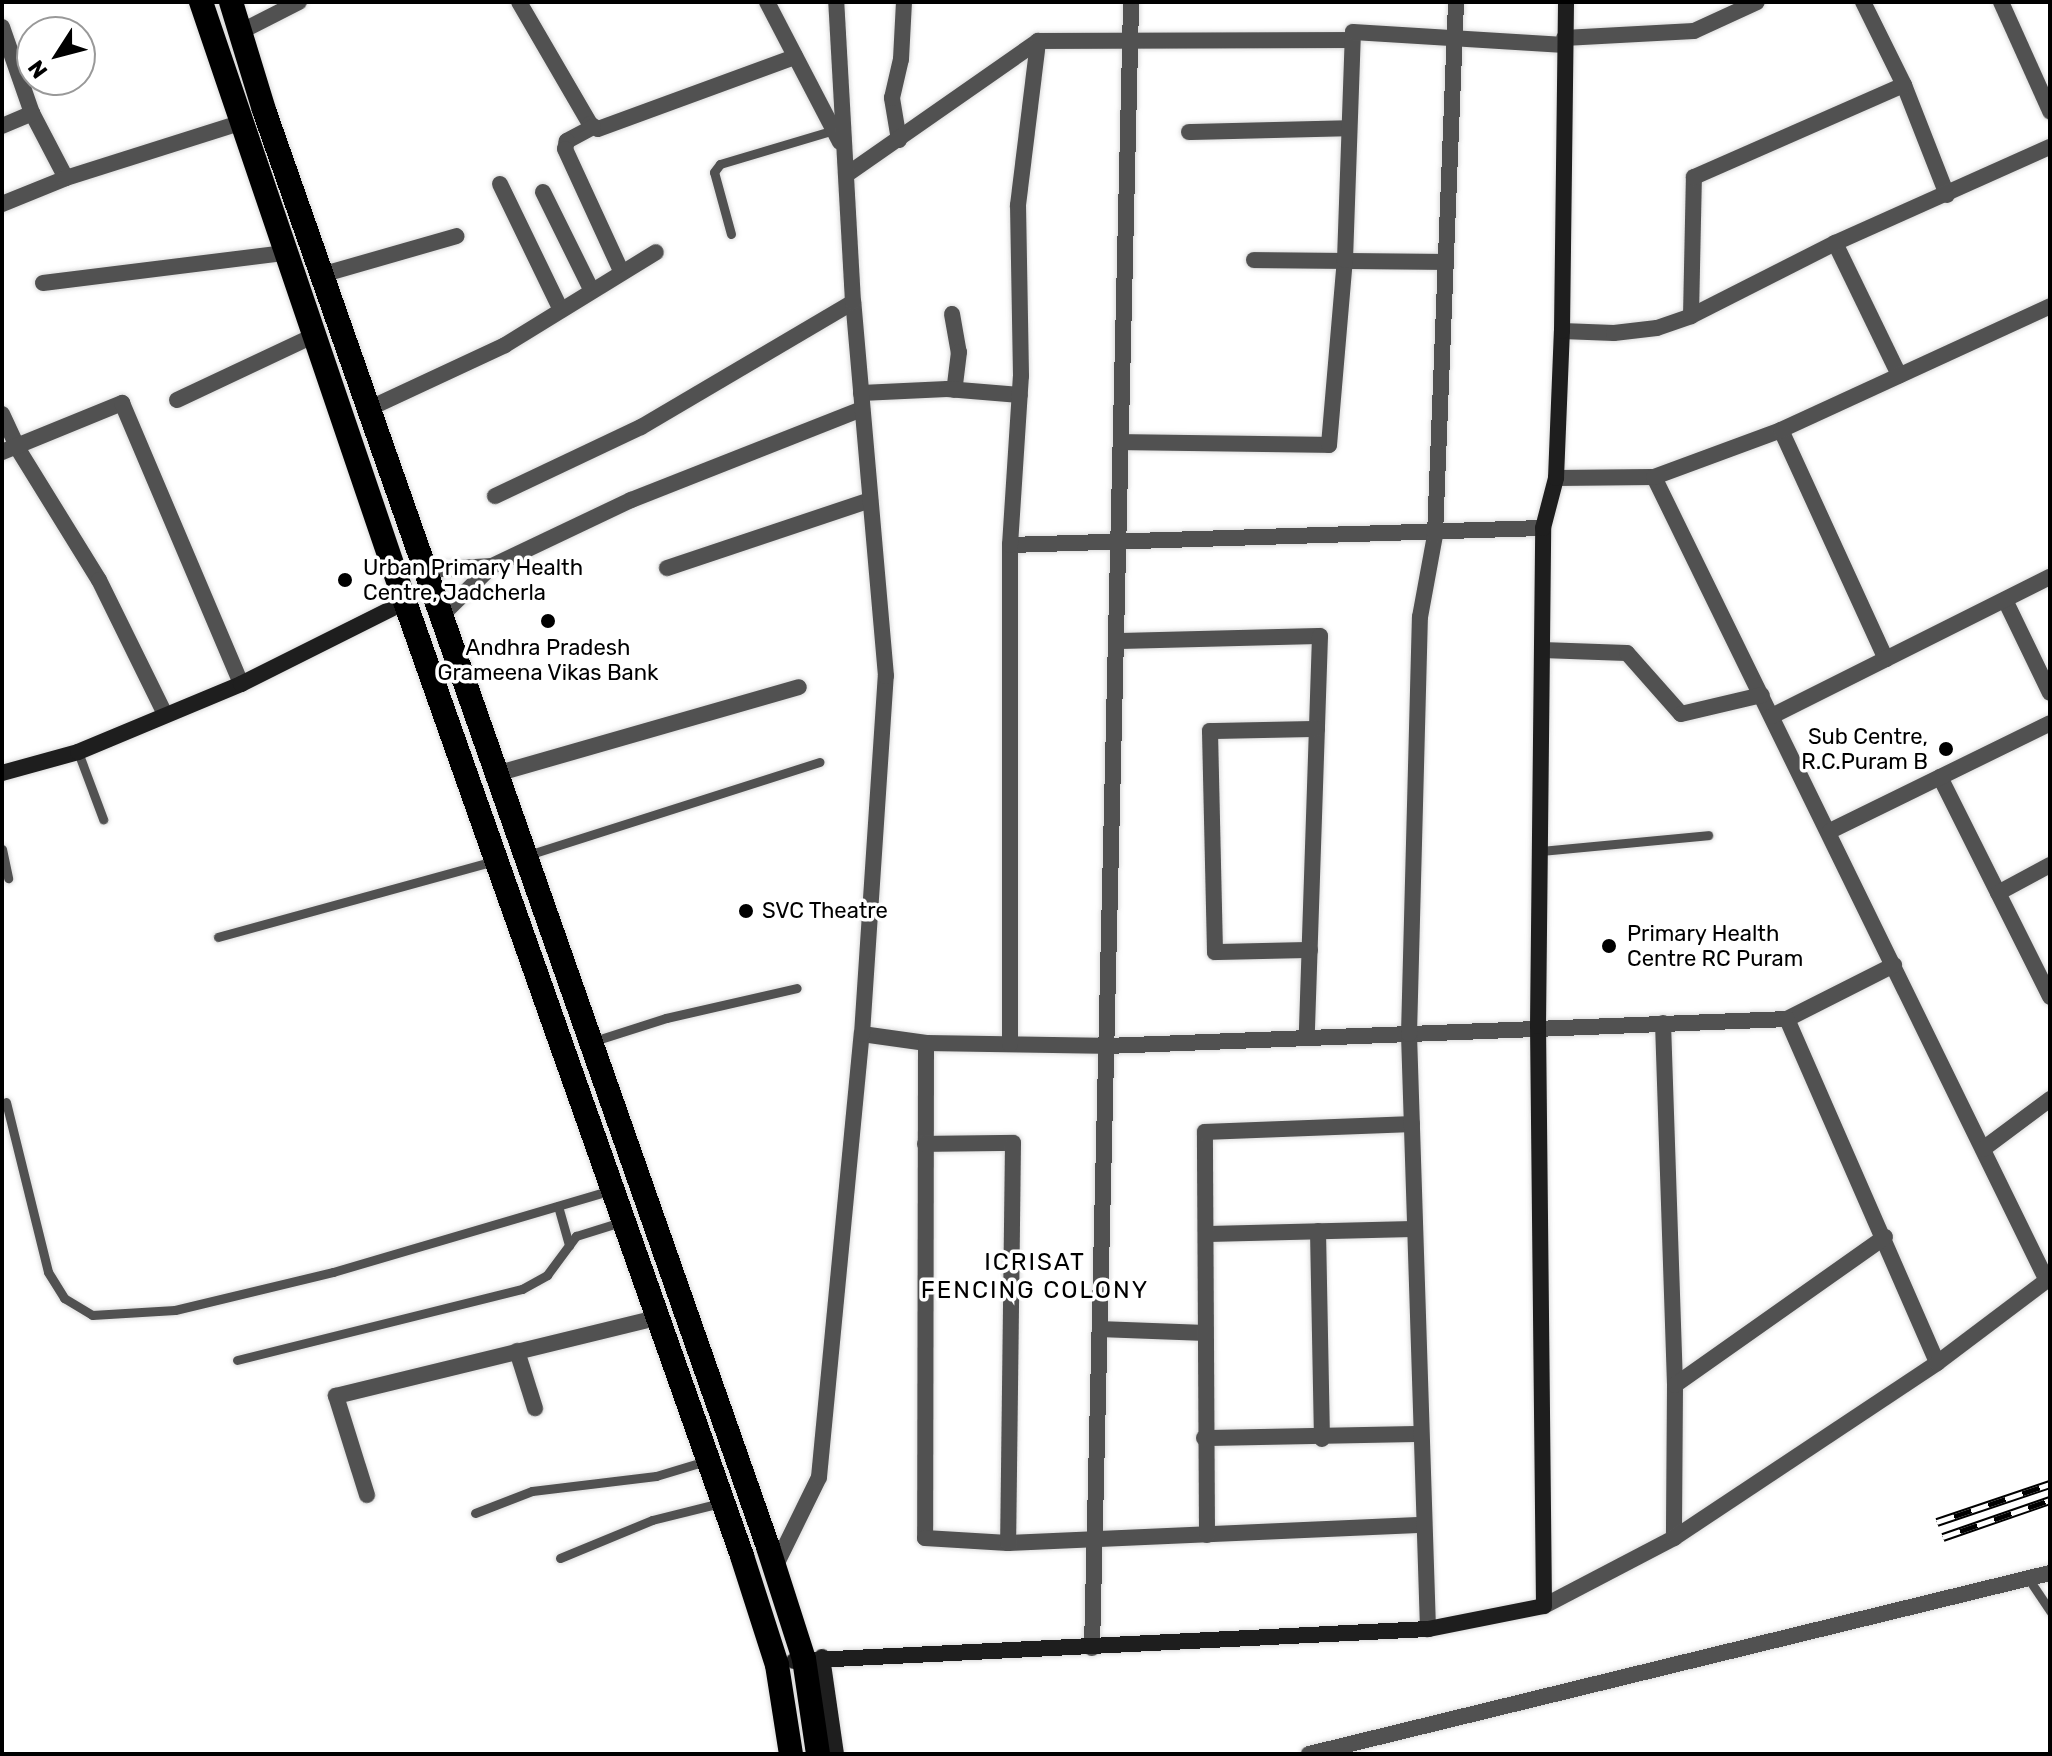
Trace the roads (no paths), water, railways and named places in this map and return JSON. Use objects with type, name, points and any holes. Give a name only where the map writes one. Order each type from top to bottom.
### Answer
[{"type":"highway","points":[[201,2],[239,123],[405,602],[724,1502],[777,1665],[791,1754]]},
{"type":"highway","points":[[231,2],[280,158],[496,774],[775,1567],[813,1658],[818,1754]]},
{"type":"highway","points":[[254,166],[280,158]]},
{"type":"highway","points":[[269,209],[295,199]]},
{"type":"highway","points":[[582,1100],[608,1090]]},
{"type":"street","points":[[240,32],[299,2]]},
{"type":"street","points":[[519,2],[593,127]]},
{"type":"street","points":[[767,2],[843,147]]},
{"type":"street","points":[[775,1567],[819,1477],[862,1034],[886,676],[853,302],[849,173],[843,147],[836,2]]},
{"type":"street","points":[[899,140],[892,98],[901,59],[904,2]]},
{"type":"street","points":[[1092,1648],[1123,442],[1131,2]]},
{"type":"street","points":[[1428,1629],[1409,1034],[1420,617],[1435,535],[1442,262],[1456,2]]},
{"type":"street","points":[[1544,1606],[1538,1026],[1543,528],[1556,478],[1562,331],[1566,2]]},
{"type":"street","points":[[1123,442],[1329,445],[1345,260],[1353,32],[1564,41],[1694,31],[1757,2]]},
{"type":"street","points":[[1863,2],[1904,85],[1947,195]]},
{"type":"street","points":[[2001,2],[2050,111]]},
{"type":"street","points":[[2,27],[32,113],[66,178]]},
{"type":"street","points":[[849,173],[1038,41],[1351,40]]},
{"type":"street","points":[[1010,1044],[1010,545],[1020,395],[1018,205],[1038,41]]},
{"type":"street","points":[[622,273],[565,149],[567,141],[593,127],[795,57]]},
{"type":"street","points":[[1691,316],[1694,177],[1904,85]]},
{"type":"street","points":[[2,126],[32,113]]},
{"type":"street","points":[[2,204],[66,178],[239,123]]},
{"type":"street","points":[[1189,132],[1349,128]]},
{"type":"street","points":[[1562,331],[1614,333],[1657,328],[1691,316],[1835,243],[2050,147]]},
{"type":"street","points":[[500,184],[561,310]]},
{"type":"street","points":[[543,192],[592,291]]},
{"type":"street","points":[[321,275],[457,236]]},
{"type":"street","points":[[1835,243],[1899,375]]},
{"type":"street","points":[[368,409],[505,345],[656,252]]},
{"type":"street","points":[[43,283],[285,253]]},
{"type":"street","points":[[1254,260],[1442,262]]},
{"type":"street","points":[[495,496],[641,427],[853,302]]},
{"type":"street","points":[[1556,478],[1654,477],[1781,430],[2050,306]]},
{"type":"street","points":[[952,314],[959,352],[954,390]]},
{"type":"street","points":[[177,400],[313,336]]},
{"type":"street","points":[[441,616],[492,566],[631,500],[861,401],[954,390],[1020,395]]},
{"type":"street","points":[[10,450],[122,403],[241,684]]},
{"type":"street","points":[[2,414],[10,450],[99,580],[165,714]]},
{"type":"street","points":[[1781,430],[1886,659]]},
{"type":"street","points":[[777,1665],[813,1658],[1092,1648],[1428,1629],[1544,1606],[1674,1538],[1937,1363],[2048,1280],[1654,477]]},
{"type":"street","points":[[667,568],[870,500]]},
{"type":"street","points":[[1010,545],[1435,535],[1543,528]]},
{"type":"street","points":[[425,570],[492,566]]},
{"type":"street","points":[[1772,716],[2050,577]]},
{"type":"street","points":[[2005,600],[2050,693]]},
{"type":"street","points":[[3,771],[78,752],[241,684],[405,602]]},
{"type":"street","points":[[1118,641],[1320,636],[1307,1038]]},
{"type":"street","points":[[1542,650],[1627,653],[1681,714],[1762,695]]},
{"type":"street","points":[[496,774],[799,687]]},
{"type":"street","points":[[1830,831],[2050,723]]},
{"type":"street","points":[[1310,950],[1215,952],[1210,731],[1317,729]]},
{"type":"street","points":[[1940,777],[2050,997]]},
{"type":"street","points":[[1998,893],[2050,865]]},
{"type":"street","points":[[862,1034],[926,1043],[1107,1046],[1538,1026],[1787,1019],[1894,965]]},
{"type":"street","points":[[1787,1019],[1885,1237],[1937,1363]]},
{"type":"street","points":[[1663,1023],[1675,1385],[1674,1538]]},
{"type":"street","points":[[926,1043],[925,1538],[1008,1543],[1095,1541],[1424,1525]]},
{"type":"street","points":[[1983,1149],[2050,1099]]},
{"type":"street","points":[[1207,1535],[1204,1438],[1205,1132],[1412,1124]]},
{"type":"street","points":[[925,1144],[1013,1143],[1008,1543]]},
{"type":"street","points":[[1206,1234],[1415,1229]]},
{"type":"street","points":[[1318,1231],[1322,1439]]},
{"type":"street","points":[[1675,1385],[1885,1237]]},
{"type":"street","points":[[367,1495],[336,1396],[659,1317]]},
{"type":"street","points":[[1100,1329],[1205,1333]]},
{"type":"street","points":[[517,1351],[535,1408]]},
{"type":"street","points":[[1204,1438],[1322,1439],[1421,1434]]},
{"type":"street","points":[[1309,1754],[2050,1573]]},
{"type":"street","points":[[813,1658],[836,1754]]},
{"type":"lane","points":[[731,234],[714,172],[720,164],[834,130]]},
{"type":"lane","points":[[78,752],[103,819]]},
{"type":"lane","points":[[525,856],[820,762]]},
{"type":"lane","points":[[1540,851],[1708,835]]},
{"type":"lane","points":[[2,849],[8,878]]},
{"type":"lane","points":[[218,937],[497,860]]},
{"type":"lane","points":[[591,1042],[666,1018],[797,988]]},
{"type":"lane","points":[[6,1102],[48,1272],[64,1298],[92,1315],[175,1310],[333,1272],[614,1189]]},
{"type":"lane","points":[[558,1206],[569,1245]]},
{"type":"lane","points":[[237,1360],[522,1289],[547,1275],[584,1230],[625,1222]]},
{"type":"lane","points":[[475,1513],[532,1491],[656,1476],[709,1460]]},
{"type":"lane","points":[[560,1558],[652,1520],[724,1502]]},
{"type":"lane","points":[[2028,1578],[2050,1611]]},
{"type":"railway","points":[[1937,1522],[2050,1484]]},
{"type":"railway","points":[[1943,1537],[2050,1500]]},
{"type":"place","name":"Urban Primary Health Centre, Jadcherla","points":[[345,580]]},
{"type":"place","name":"Andhra Pradesh Grameena Vikas Bank","points":[[548,621]]},
{"type":"place","name":"Sub Centre, R.C.Puram B","points":[[1946,749]]},
{"type":"place","name":"SVC Theatre","points":[[746,911]]},
{"type":"place","name":"Primary Health Centre RC Puram","points":[[1609,946]]},
{"type":"district","name":"ICRISAT FENCING COLONY","points":[[1035,1277]]}]
